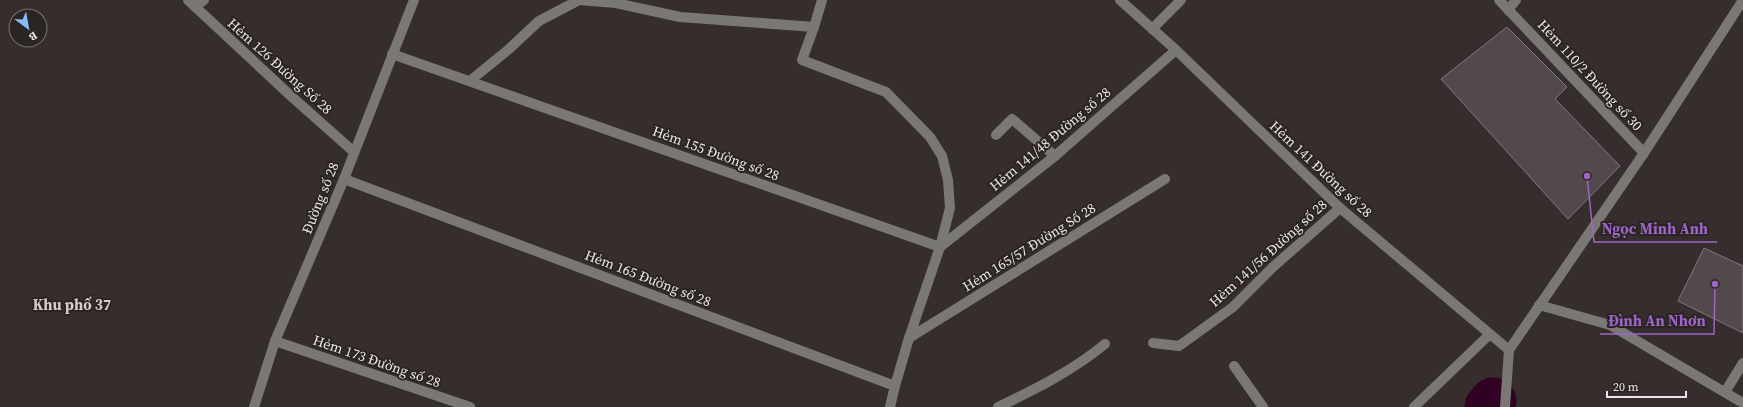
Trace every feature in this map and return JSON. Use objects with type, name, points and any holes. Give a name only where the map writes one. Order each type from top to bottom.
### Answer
[{"type":"street","points":[[191,3],[204,0]]},
{"type":"street","name":"Đường số 28","points":[[254,407],[276,341],[344,179],[414,0]]},
{"type":"street","points":[[471,80],[509,49],[539,21],[579,0],[616,3],[680,17],[814,27]]},
{"type":"street","points":[[822,0],[802,60],[886,92],[930,137],[942,156],[948,180],[950,208],[940,247],[909,338],[890,407]]},
{"type":"street","name":"Hẻm 141 Đường số 28","points":[[1120,0],[1176,50],[1340,208],[1509,350]]},
{"type":"street","points":[[1152,29],[1181,0]]},
{"type":"street","name":"Hẻm 110/2 Đường số 30","points":[[1499,0],[1644,153]]},
{"type":"street","points":[[1508,10],[1516,0]]},
{"type":"street","points":[[1505,407],[1509,350],[1644,153],[1743,0]]},
{"type":"street","name":"Hẻm 126 Đường Số 28","points":[[191,3],[292,97],[354,152]]},
{"type":"street","name":"Hẻm 141/48 Đường số 28","points":[[940,247],[1055,156],[1176,50]]},
{"type":"street","name":"Hẻm 155 Đường số 28","points":[[392,54],[471,80],[940,247]]},
{"type":"street","points":[[996,135],[1012,119],[1055,156]]},
{"type":"street","name":"Hẻm 165 Đường số 28","points":[[344,179],[895,386]]},
{"type":"street","name":"Hẻm 165/57 Đường Số 28","points":[[909,338],[1165,179]]},
{"type":"street","name":"Hẻm 141/56 Đường số 28","points":[[1153,343],[1179,346],[1233,307],[1273,267],[1340,208]]},
{"type":"street","points":[[1539,305],[1610,326],[1743,403]]},
{"type":"street","points":[[1414,407],[1490,334]]},
{"type":"street","name":"Hẻm 173 Đường số 28","points":[[276,341],[470,407]]},
{"type":"street","points":[[998,407],[1051,381],[1085,360],[1105,344]]},
{"type":"street","points":[[1725,392],[1743,363]]},
{"type":"street","points":[[1234,366],[1261,407]]},
{"type":"building","points":[[1507,27],[1567,87],[1555,99],[1620,166],[1568,219],[1441,79]]},
{"type":"building","points":[[1704,248],[1743,266],[1743,333],[1678,301]]},
{"type":"waterway","points":[[1488,407],[1493,401]]},
{"type":"place","name":"Ngọc Minh Anh","points":[[1587,176]]},
{"type":"place","name":"Đình An Nhơn","points":[[1715,284]]},
{"type":"district","name":"Khu phố 37","points":[[72,304]]}]
